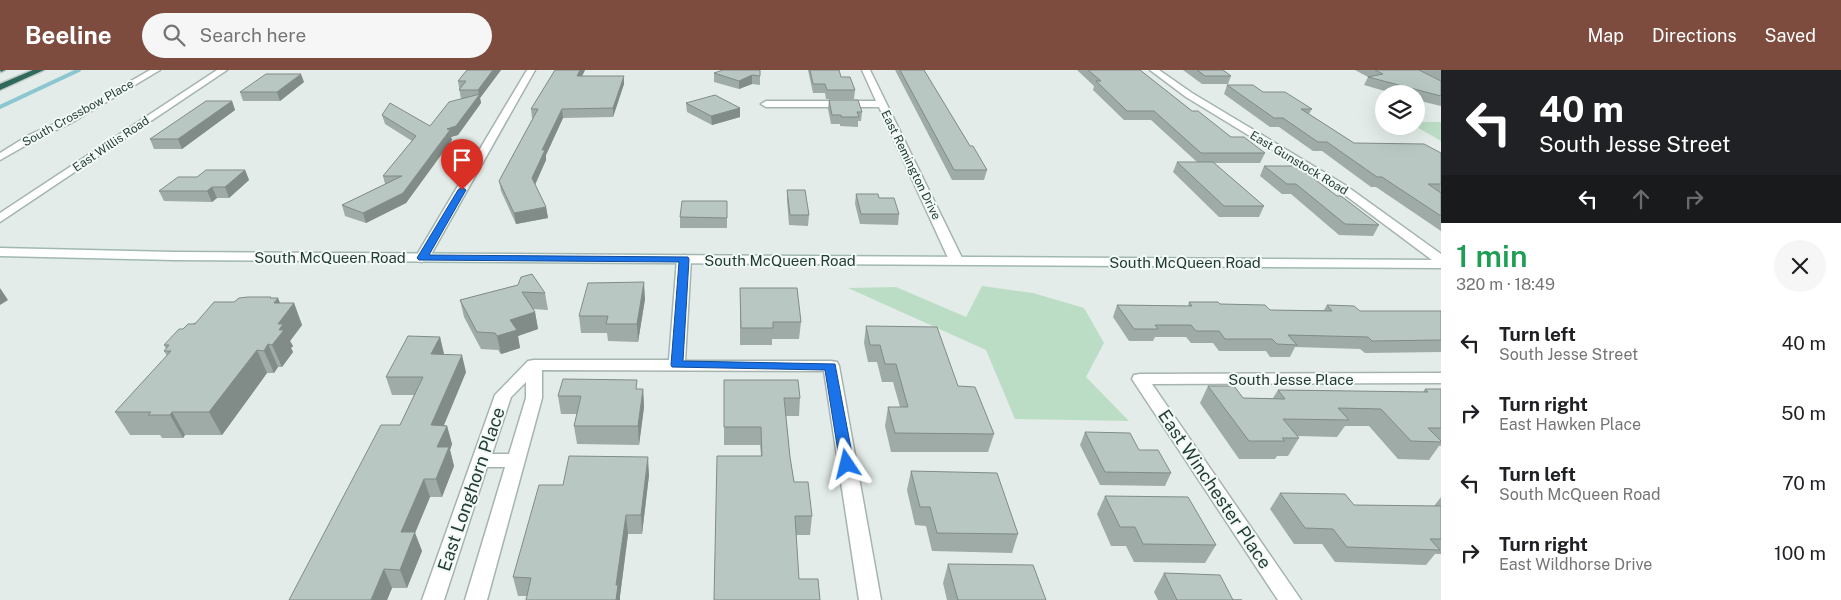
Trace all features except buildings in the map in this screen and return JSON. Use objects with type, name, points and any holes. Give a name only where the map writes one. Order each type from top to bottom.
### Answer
[{"type":"highway","points":[[0,87],[40,70]]},
{"type":"street","name":"South Crossbow Place","points":[[0,157],[68,121],[156,70]]},
{"type":"street","name":"East Willis Road","points":[[0,218],[223,70]]},
{"type":"street","points":[[422,258],[531,70]]},
{"type":"street","name":"East Remington Drive","points":[[866,70],[956,260]]},
{"type":"street","name":"East Gunstock Road","points":[[1154,70],[1189,96],[1341,187],[1441,260]]},
{"type":"street","points":[[766,104],[882,104]]},
{"type":"street","name":"South McQueen Road","points":[[0,252],[174,256],[1441,264]]},
{"type":"street","points":[[676,365],[684,259]]},
{"type":"street","points":[[534,365],[831,366],[870,600]]},
{"type":"street","name":"East Longhorn Place","points":[[476,600],[534,398],[534,365]]},
{"type":"street","name":"East Longhorn Place","points":[[433,600],[503,394],[534,365]]},
{"type":"street","name":"South Jesse Place","points":[[1140,379],[1441,378]]},
{"type":"street","name":"East Winchester Place","points":[[1140,379],[1290,600]]},
{"type":"street","points":[[481,461],[516,460]]},
{"type":"green space","points":[[1425,122],[1441,122],[1441,141],[1425,132]]},
{"type":"green space","points":[[982,286],[1033,293],[1084,308],[1104,343],[1086,377],[1129,421],[1015,419],[986,350],[848,288],[896,287],[966,317]]},
{"type":"waterway","points":[[0,107],[79,70]]},
{"type":"route","points":[[462,190],[422,258],[684,259],[676,365],[831,366],[847,464]]}]
